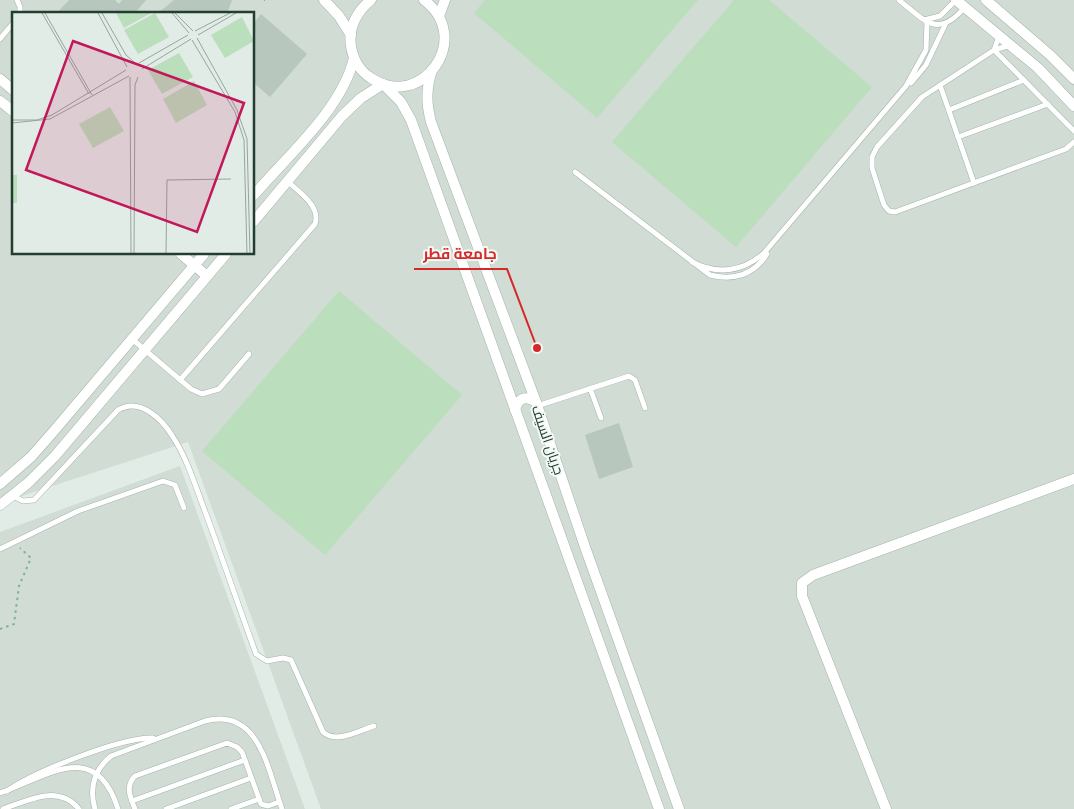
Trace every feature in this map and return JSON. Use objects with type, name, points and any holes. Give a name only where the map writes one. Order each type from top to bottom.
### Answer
[{"type":"street","points":[[324,0],[351,35]]},
{"type":"street","points":[[255,194],[340,95],[349,77],[354,58],[351,35],[358,13],[371,0]]},
{"type":"street","points":[[255,220],[351,107],[384,85],[414,83],[432,70],[438,63],[444,48],[445,32],[439,16],[424,0]]},
{"type":"street","points":[[439,16],[445,0]]},
{"type":"street","points":[[956,0],[1038,68],[1074,106]]},
{"type":"street","points":[[986,0],[1050,55],[1074,80]]},
{"type":"street","name":"جريان السيف","points":[[354,58],[369,76],[384,85],[401,102],[411,120],[659,809]]},
{"type":"street","name":"جريان السيف","points":[[432,70],[427,87],[428,109],[431,122],[536,404],[679,809]]},
{"type":"street","points":[[0,79],[12,89]]},
{"type":"street","points":[[0,101],[12,110]]},
{"type":"street","points":[[275,170],[287,181]]},
{"type":"street","points":[[182,255],[207,276]]},
{"type":"street","points":[[0,484],[31,457],[205,255]]},
{"type":"street","points":[[207,255],[218,263]]},
{"type":"street","points":[[1,503],[12,496],[55,456],[225,255]]},
{"type":"street","points":[[515,410],[517,402],[521,399],[529,398],[536,404]]},
{"type":"street","points":[[886,809],[802,596],[802,583],[813,575],[1074,479]]},
{"type":"street","points":[[566,554],[576,545],[585,547]]},
{"type":"lane","points":[[17,0],[20,12]]},
{"type":"lane","points":[[900,0],[925,21],[936,26],[945,25],[953,21],[965,7]]},
{"type":"lane","points":[[925,21],[940,16],[956,0]]},
{"type":"lane","points":[[575,172],[692,262],[717,270],[734,269],[758,259],[906,86],[926,50],[925,21]]},
{"type":"lane","points":[[0,39],[12,24]]},
{"type":"lane","points":[[906,86],[918,77],[926,65],[945,25]]},
{"type":"lane","points":[[994,50],[1000,36]]},
{"type":"lane","points":[[1012,45],[994,50],[940,85],[915,104],[874,152],[872,168],[884,205],[889,211],[898,212],[1066,149],[1074,142]]},
{"type":"lane","points":[[994,50],[1074,131]]},
{"type":"lane","points":[[948,110],[1024,80]]},
{"type":"lane","points":[[940,85],[974,183]]},
{"type":"lane","points":[[958,137],[1048,104]]},
{"type":"lane","points":[[180,380],[315,224],[317,215],[314,207],[287,181]]},
{"type":"lane","points":[[132,339],[198,393],[211,393],[219,389],[249,354]]},
{"type":"lane","points":[[536,404],[626,376],[631,377],[645,408]]},
{"type":"lane","points":[[590,388],[601,418]]},
{"type":"lane","points":[[12,496],[23,501],[34,500],[112,415],[130,405],[137,405],[145,409],[166,426],[188,466],[256,654],[267,661],[283,658],[291,660],[323,732],[327,735],[332,738],[339,738],[374,726]]},
{"type":"lane","points":[[0,549],[78,511],[163,481],[175,485],[184,508]]},
{"type":"lane","points":[[95,809],[92,787],[96,773],[111,756],[213,719],[228,719],[242,724],[257,740],[282,809]]},
{"type":"lane","points":[[7,791],[32,775],[121,742],[139,738],[157,738]]},
{"type":"lane","points":[[135,809],[129,786],[132,778],[138,774],[223,743],[237,747],[245,760],[260,809]]},
{"type":"lane","points":[[132,800],[245,760]]},
{"type":"lane","points":[[0,793],[72,767],[85,767],[96,773],[111,789],[118,809]]},
{"type":"lane","points":[[166,809],[251,778]]},
{"type":"lane","points":[[3,809],[40,796],[53,795],[66,798],[79,809]]},
{"type":"lane","points":[[258,799],[265,806],[279,802]]},
{"type":"lane","points":[[231,809],[258,799]]},
{"type":"path","points":[[0,629],[14,624],[19,586],[31,558],[15,543]]},
{"type":"shaded area","points":[[0,0],[1074,0],[1074,809],[321,809],[188,442],[0,503]]},
{"type":"shaded area","points":[[180,466],[305,809],[0,809],[0,532]]},
{"type":"green space","points":[[485,0],[698,0],[597,118],[474,13]]},
{"type":"green space","points":[[734,0],[769,0],[872,87],[736,247],[612,142]]},
{"type":"green space","points":[[339,291],[462,395],[325,555],[202,451]]},
{"type":"building","points":[[69,0],[115,0],[119,4],[122,0],[146,0],[136,12],[58,12]]},
{"type":"building","points":[[174,0],[232,0],[228,12],[159,12]]},
{"type":"building","points":[[261,14],[307,54],[270,97],[255,84],[255,22]]},
{"type":"building","points":[[619,423],[633,467],[599,479],[585,435]]},
{"type":"place","name":"جامعة قطر","points":[[537,348]]}]
